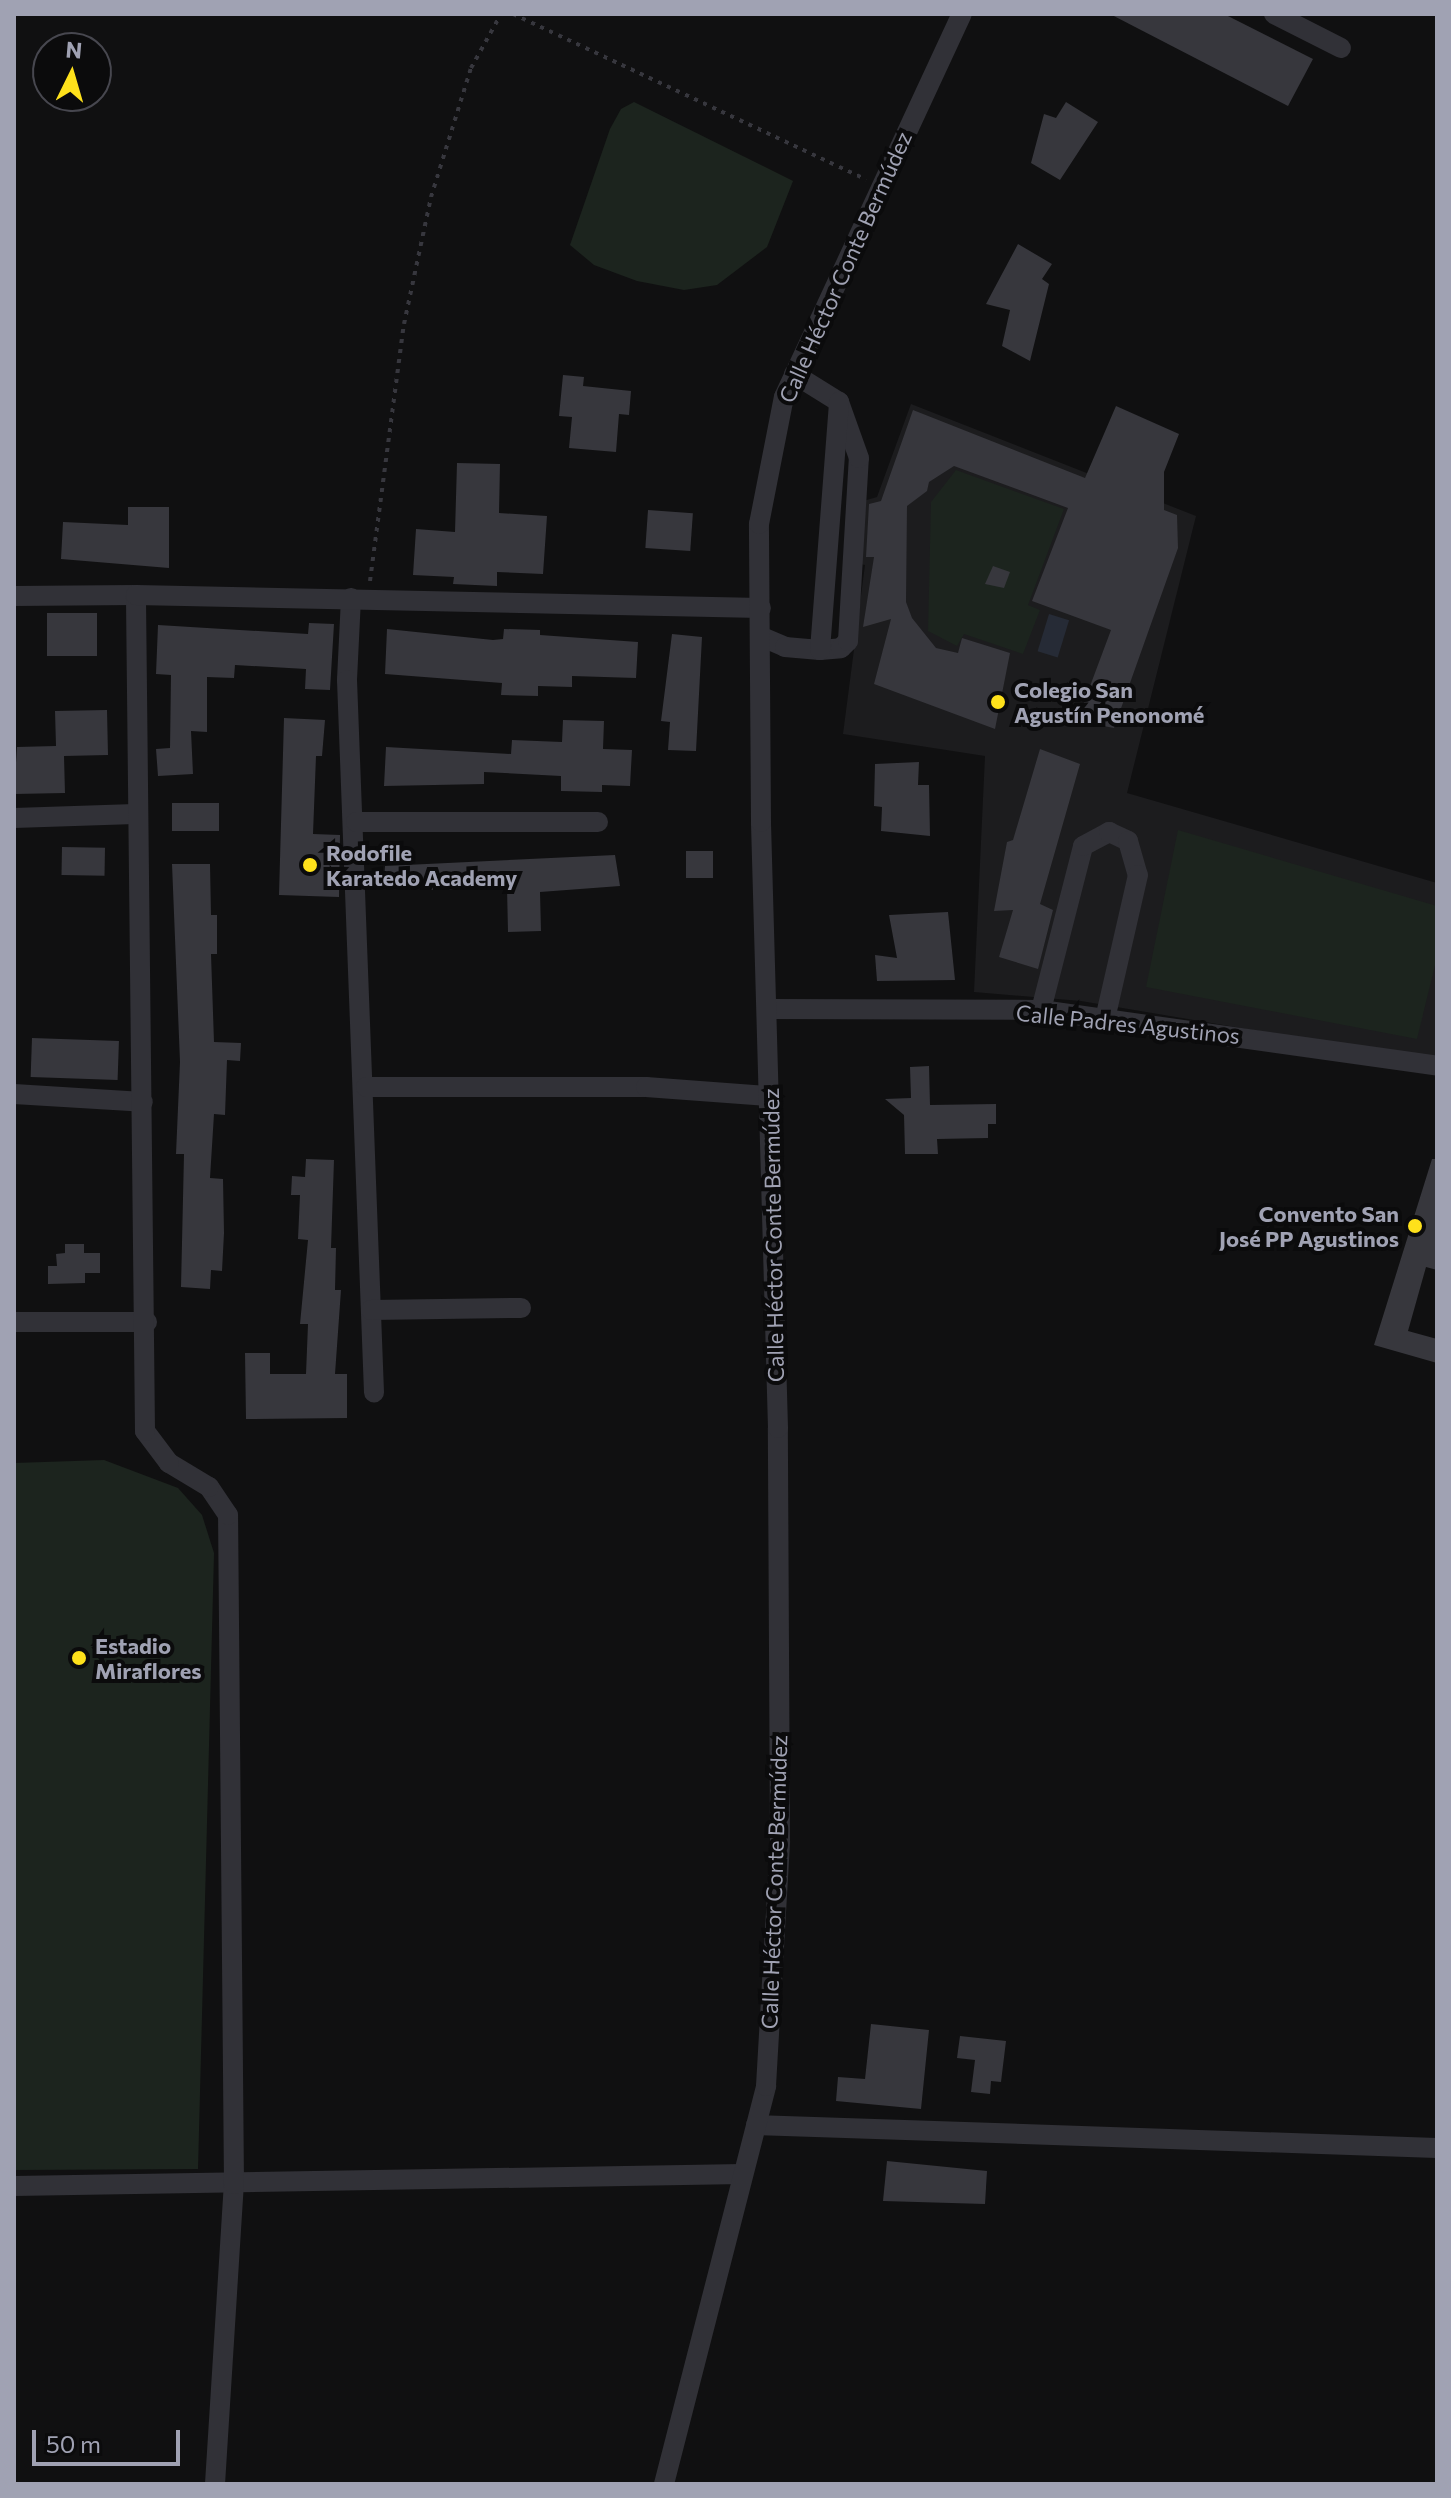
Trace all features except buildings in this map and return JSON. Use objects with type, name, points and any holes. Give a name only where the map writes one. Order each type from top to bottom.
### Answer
[{"type":"street","name":"Calle Héctor Conte Bermúdez","points":[[664,2484],[766,2086],[780,1841],[759,524],[784,397],[879,185],[962,14]]},
{"type":"street","points":[[1274,14],[1341,48]]},
{"type":"street","points":[[762,637],[785,647],[820,650],[846,644],[859,458],[839,402],[794,374]]},
{"type":"street","points":[[136,595],[135,814],[147,1322],[145,1431],[169,1463],[209,1487],[228,1515],[234,2184],[215,2484]]},
{"type":"street","points":[[14,596],[136,595],[761,608]]},
{"type":"street","points":[[359,599],[347,680],[356,822],[374,1392]]},
{"type":"street","points":[[14,818],[135,814]]},
{"type":"street","points":[[356,822],[598,822]]},
{"type":"street","points":[[1041,1010],[1083,846],[1109,832],[1128,841],[1138,875],[1105,1019]]},
{"type":"street","name":"Calle Padres Agustinos","points":[[768,1009],[1041,1010],[1437,1066]]},
{"type":"street","points":[[366,1087],[646,1087],[770,1096]]},
{"type":"street","points":[[14,1094],[143,1102]]},
{"type":"street","points":[[371,1310],[521,1308]]},
{"type":"street","points":[[14,1322],[147,1322]]},
{"type":"street","points":[[756,2125],[1437,2148]]},
{"type":"street","points":[[14,2186],[743,2174]]},
{"type":"path","points":[[359,599],[404,324],[431,197],[471,68],[501,14]]},
{"type":"path","points":[[513,14],[879,185]]},
{"type":"shaded area","points":[[634,102],[793,181],[767,247],[717,285],[684,290],[637,281],[594,265],[570,245],[610,129],[621,109]]},
{"type":"shaded area","name":"Colegio San Agustín Penonomé","points":[[911,404],[1196,516],[1127,793],[1437,883],[1437,1061],[1081,1001],[974,992],[985,756],[843,734],[865,565],[846,561],[846,506],[877,497]]},
{"type":"shaded area","points":[[956,470],[1064,509],[1028,605],[1040,610],[1023,654],[964,634],[957,646],[928,631],[931,502]]},
{"type":"shaded area","points":[[1049,614],[1069,620],[1058,657],[1038,651]]},
{"type":"shaded area","points":[[1178,830],[1437,906],[1437,957],[1417,1039],[1146,987]]},
{"type":"shaded area","points":[[104,1460],[178,1488],[202,1515],[214,1553],[198,2169],[14,2170],[14,1463]]},
{"type":"place","name":"Colegio San Agustín Penonomé","points":[[998,702]]},
{"type":"place","name":"Rodofile Karatedo Academy","points":[[310,865]]},
{"type":"place","name":"Convento San José PP Agustinos","points":[[1415,1226]]},
{"type":"place","name":"Estadio Miraflores","points":[[79,1658]]}]
